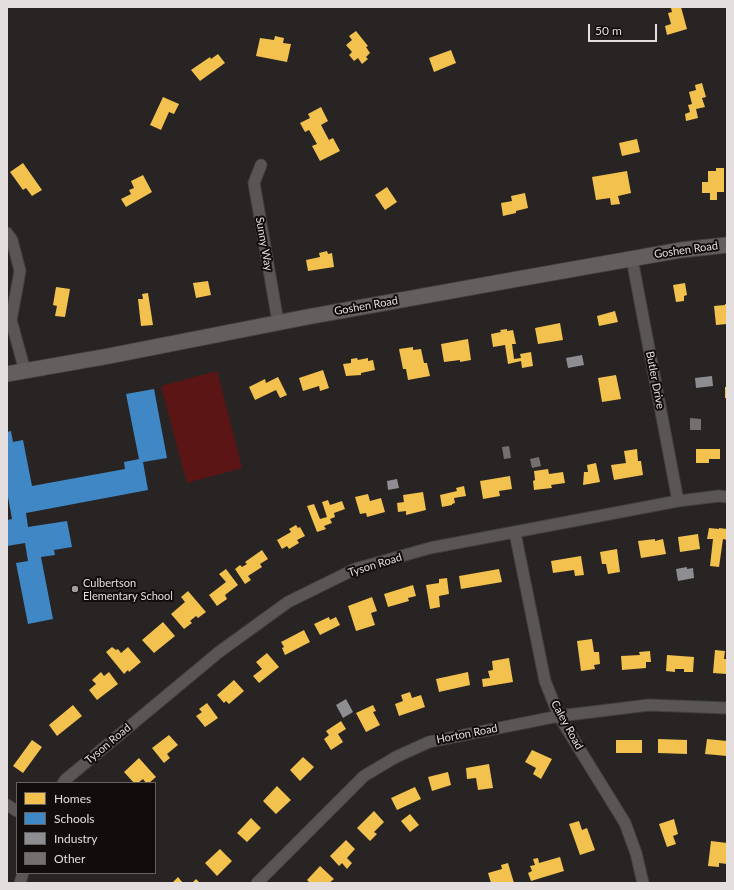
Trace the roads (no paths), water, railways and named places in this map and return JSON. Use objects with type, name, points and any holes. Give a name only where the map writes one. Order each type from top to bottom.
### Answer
[{"type":"street","name":"Sunny Way","points":[[261,166],[254,183],[278,322]]},
{"type":"street","points":[[7,234],[12,240],[20,271],[11,320],[25,371]]},
{"type":"street","name":"Goshen Road","points":[[7,374],[278,322],[681,250],[727,245]]},
{"type":"street","name":"Butler Drive","points":[[632,259],[678,501]]},
{"type":"street","name":"Tyson Road","points":[[64,782],[219,652],[288,602],[355,569],[430,548],[678,501],[719,496],[727,497]]},
{"type":"street","name":"Caley Road","points":[[515,533],[546,681],[559,716],[625,822],[636,853],[643,883]]},
{"type":"street","name":"Horton Road","points":[[258,883],[364,776],[396,757],[429,742],[559,716],[649,705],[727,708]]},
{"type":"street","points":[[7,805],[16,810]]},
{"type":"place","name":"Culbertson Elementary School","points":[[75,589]]}]
